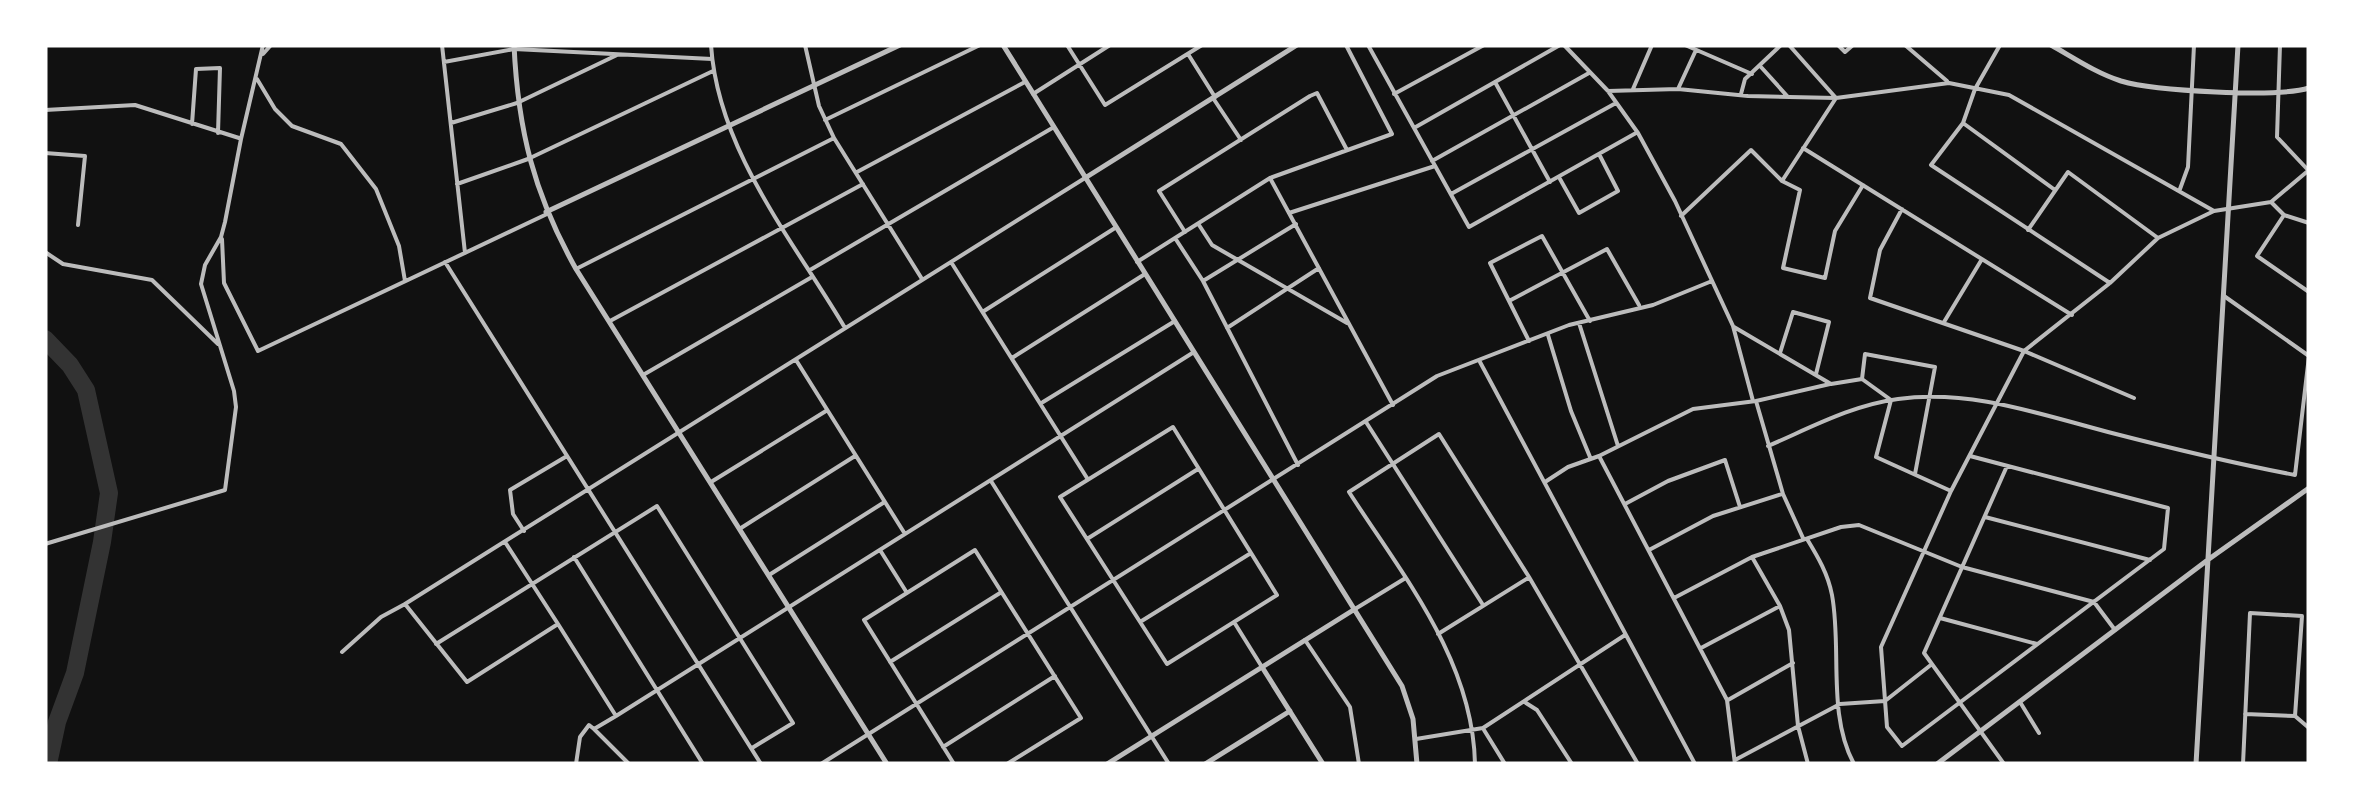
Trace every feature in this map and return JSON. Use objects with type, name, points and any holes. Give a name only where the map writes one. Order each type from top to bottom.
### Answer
[{"type":"street","points":[[263,45],[222,237],[224,282],[258,351],[900,45]]},
{"type":"street","points":[[263,54],[270,45]]},
{"type":"street","points":[[442,45],[465,253]]},
{"type":"street","points":[[711,45],[730,125],[754,181],[844,328]]},
{"type":"street","points":[[805,45],[825,120],[922,279]]},
{"type":"street","points":[[825,120],[980,45]]},
{"type":"street","points":[[1003,45],[1402,686],[1416,739],[1417,764]]},
{"type":"street","points":[[1068,45],[1105,106],[1202,45]]},
{"type":"street","points":[[1032,94],[1110,45]]},
{"type":"street","points":[[342,652],[381,617],[1297,45]]},
{"type":"street","points":[[1138,262],[1270,178],[1392,134],[1346,45]]},
{"type":"street","points":[[1368,45],[1469,227],[1638,133]]},
{"type":"street","points":[[1394,94],[1484,45]]},
{"type":"street","points":[[1414,128],[1562,45],[1592,72],[1638,133],[1733,326],[1783,494],[1824,568],[1832,593],[1845,739],[1854,764]]},
{"type":"street","points":[[1633,89],[1652,45]]},
{"type":"street","points":[[1685,45],[1752,74]]},
{"type":"street","points":[[1789,45],[1836,98]]},
{"type":"street","points":[[1838,45],[1845,52],[1853,45]]},
{"type":"street","points":[[1905,45],[1949,83]]},
{"type":"street","points":[[1914,53],[1918,45]]},
{"type":"street","points":[[2000,45],[1975,88],[1963,123],[1931,165],[2110,284]]},
{"type":"street","points":[[2051,45],[2118,80],[2236,91],[2309,88]]},
{"type":"street","points":[[2179,190],[2187,173],[2194,45]]},
{"type":"street","points":[[2196,764],[2238,45]]},
{"type":"street","points":[[1970,456],[2168,508],[2164,549],[1902,746],[1887,727],[1881,647],[1951,491],[2024,350],[2110,284],[2158,238],[2214,211],[2271,202],[2309,170],[2277,137],[2280,45]]},
{"type":"street","points":[[1740,96],[1745,78],[1761,67],[1777,46]]},
{"type":"street","points":[[444,62],[514,47],[712,59]]},
{"type":"street","points":[[514,47],[516,104],[528,159],[546,213],[576,268],[887,764]]},
{"type":"street","points":[[1678,89],[1696,50]]},
{"type":"street","points":[[450,123],[516,104],[620,53]]},
{"type":"street","points":[[1188,54],[1241,140]]},
{"type":"street","points":[[1761,67],[1788,98]]},
{"type":"street","points":[[192,124],[196,69],[220,68],[218,132]]},
{"type":"street","points":[[457,184],[528,159],[714,70]]},
{"type":"street","points":[[1289,213],[1433,164],[1592,72]]},
{"type":"street","points":[[256,78],[275,109],[292,126],[341,144],[376,190],[399,246],[405,281]]},
{"type":"street","points":[[855,172],[1025,82]]},
{"type":"street","points":[[1495,82],[1550,182]]},
{"type":"street","points":[[1608,91],[1678,89],[1740,96],[1836,98],[1949,83],[1975,88],[2019,98],[2214,211]]},
{"type":"street","points":[[1185,232],[1159,192],[1316,92],[1347,150]]},
{"type":"street","points":[[1782,181],[1836,98]]},
{"type":"street","points":[[1451,194],[1616,103]]},
{"type":"street","points":[[45,110],[135,106],[240,139]]},
{"type":"street","points":[[1963,123],[2056,190]]},
{"type":"street","points":[[643,375],[1054,127]]},
{"type":"street","points":[[576,268],[834,138]]},
{"type":"street","points":[[1803,148],[2072,314]]},
{"type":"street","points":[[1681,216],[1751,150],[1782,181],[1800,190],[1783,268],[1824,278],[1835,231],[1863,185]]},
{"type":"street","points":[[45,153],[85,156],[78,225]]},
{"type":"street","points":[[1559,177],[1579,213],[1592,206],[1618,191],[1599,154]]},
{"type":"street","points":[[2028,230],[2068,172],[2158,238]]},
{"type":"street","points":[[1270,178],[1393,405]]},
{"type":"street","points":[[610,321],[863,184]]},
{"type":"street","points":[[2271,202],[2284,215],[2309,222]]},
{"type":"street","points":[[1902,209],[1880,250],[1870,298],[2024,350],[2134,398]]},
{"type":"street","points":[[2284,215],[2257,256],[2309,292]]},
{"type":"street","points":[[1199,224],[1212,245],[1348,324]]},
{"type":"street","points":[[1203,282],[1296,224]]},
{"type":"street","points":[[984,311],[1116,228]]},
{"type":"street","points":[[1529,341],[1490,263],[1542,236],[1590,321]]},
{"type":"street","points":[[45,544],[225,490],[236,407],[230,373],[201,284],[205,265],[222,237]]},
{"type":"street","points":[[1176,238],[1298,465]]},
{"type":"street","points":[[1509,301],[1606,249],[1640,307]]},
{"type":"street","points":[[45,252],[63,264],[152,280],[221,346]]},
{"type":"street","points":[[1944,322],[1982,259]]},
{"type":"street","points":[[445,262],[761,764]]},
{"type":"street","points":[[952,262],[1088,480]]},
{"type":"street","points":[[1227,328],[1320,268]]},
{"type":"street","points":[[1012,358],[1145,274]]},
{"type":"street","points":[[821,764],[1437,376],[1579,323],[1653,305],[1712,280]]},
{"type":"street","points":[[1768,446],[1842,414],[1890,400],[1932,396],[1998,403],[2214,460],[2295,475],[2309,356],[2224,296]]},
{"type":"street","points":[[1779,354],[1792,312],[1829,322],[1816,374]]},
{"type":"street","points":[[1041,404],[1175,321]]},
{"type":"street","points":[[1579,323],[1618,446]]},
{"type":"street","points":[[1733,326],[1831,384]]},
{"type":"street","points":[[1548,334],[1590,458]]},
{"type":"street","points":[[2302,349],[2309,339]]},
{"type":"street","points":[[594,729],[1194,352]]},
{"type":"street","points":[[1862,380],[1865,354],[1934,367],[1932,396],[1915,475]]},
{"type":"street","points":[[796,359],[905,534]]},
{"type":"street","points":[[1480,362],[1694,764]]},
{"type":"street","points":[[1545,482],[1693,408],[1754,401],[1862,380],[1890,400]]},
{"type":"street","points":[[1890,400],[1876,457],[1951,491]]},
{"type":"street","points":[[711,482],[826,410]]},
{"type":"street","points":[[1366,422],[1483,606]]},
{"type":"street","points":[[1172,427],[1199,468],[1277,595],[1167,664],[1060,496],[1172,427]]},
{"type":"street","points":[[1475,764],[1462,682],[1438,634],[1349,492],[1439,434],[1529,577],[1638,764]]},
{"type":"street","points":[[2300,442],[2309,443]]},
{"type":"street","points":[[524,530],[513,514],[510,490],[567,456]]},
{"type":"street","points":[[740,529],[856,456]]},
{"type":"street","points":[[1599,456],[1728,700],[1735,762],[1840,704],[1885,701],[1932,664]]},
{"type":"street","points":[[1624,504],[1668,481],[1725,460],[1740,508]]},
{"type":"street","points":[[2004,764],[1924,653],[2007,466]]},
{"type":"street","points":[[1088,538],[1199,468]]},
{"type":"street","points":[[991,481],[1169,764]]},
{"type":"street","points":[[1937,764],[2309,488]]},
{"type":"street","points":[[1649,550],[1713,516],[1783,494]]},
{"type":"street","points":[[769,575],[884,503]]},
{"type":"street","points":[[436,644],[657,506],[794,723],[752,749]]},
{"type":"street","points":[[1985,518],[2151,560]]},
{"type":"street","points":[[1674,598],[1752,557],[1841,527],[1859,526],[1962,567],[2094,602],[2115,630]]},
{"type":"street","points":[[505,542],[616,716]]},
{"type":"street","points":[[880,550],[906,593]]},
{"type":"street","points":[[954,764],[864,620],[975,550],[1081,718],[1007,764]]},
{"type":"street","points":[[1140,622],[1252,553]]},
{"type":"street","points":[[574,557],[702,764]]},
{"type":"street","points":[[1752,557],[1789,630],[1798,726],[1808,764]]},
{"type":"street","points":[[1438,634],[1529,577]]},
{"type":"street","points":[[1107,764],[1404,579]]},
{"type":"street","points":[[890,662],[1002,592]]},
{"type":"street","points":[[405,604],[467,682],[558,624]]},
{"type":"street","points":[[1701,648],[1780,606]]},
{"type":"street","points":[[2242,764],[2250,613],[2302,616],[2295,716]]},
{"type":"street","points":[[1940,618],[2039,644]]},
{"type":"street","points":[[1234,622],[1323,764]]},
{"type":"street","points":[[1416,739],[1483,728],[1626,635]]},
{"type":"street","points":[[1306,640],[1350,707],[1359,764]]},
{"type":"street","points":[[1728,700],[1794,664]]},
{"type":"street","points":[[943,747],[1055,676]]},
{"type":"street","points":[[1526,702],[1537,710],[1572,764]]},
{"type":"street","points":[[2020,702],[2039,733]]},
{"type":"street","points":[[1205,764],[1290,711]]},
{"type":"street","points":[[2245,714],[2295,716],[2309,728]]},
{"type":"street","points":[[576,764],[580,737],[589,725],[629,764]]},
{"type":"street","points":[[1483,728],[1506,764]]},
{"type":"waterway","points":[[45,339],[70,365],[86,390],[109,493],[75,673],[57,722],[48,764]]}]
